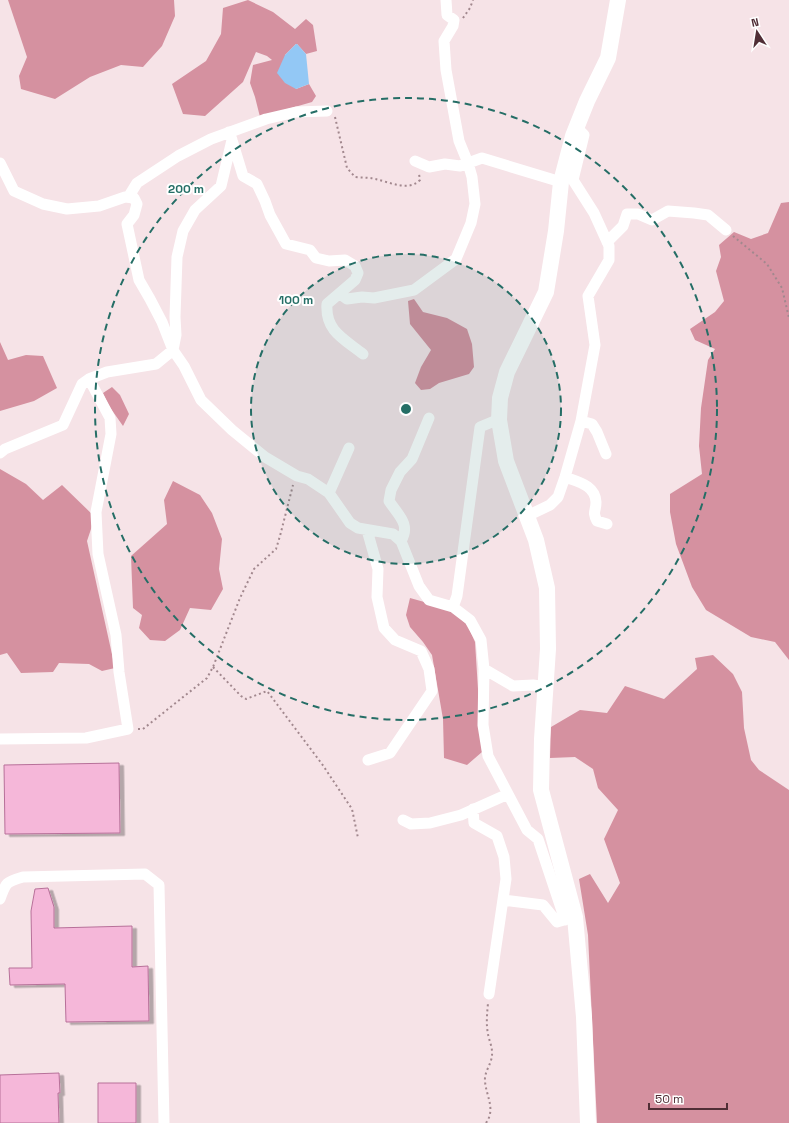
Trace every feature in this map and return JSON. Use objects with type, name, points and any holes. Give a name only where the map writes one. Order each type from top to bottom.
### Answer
[{"type":"street","points":[[340,294],[347,299],[362,297],[374,298],[414,290],[456,259],[471,223],[475,204],[472,177],[459,141],[446,70],[444,41],[453,26],[454,20],[447,15],[446,0]]},
{"type":"street","points":[[588,1123],[584,1016],[570,918],[541,790],[542,738],[548,649],[547,588],[536,540],[506,461],[499,420],[500,398],[507,372],[546,292],[556,231],[561,182],[576,127],[608,58],[618,0]]},
{"type":"street","points":[[0,176],[14,191],[43,204],[67,209],[99,206],[129,196],[137,183],[178,156],[211,139],[231,136],[266,119],[296,112],[327,111]]},
{"type":"street","points":[[527,516],[550,505],[558,497],[565,477],[580,421],[595,345],[588,296],[609,260],[609,246],[594,213],[573,180],[584,135],[576,127]]},
{"type":"street","points":[[231,136],[243,176],[257,184],[270,215],[286,244],[310,250],[316,258],[329,261],[345,260],[355,266],[358,273],[355,280],[327,304],[326,315],[333,330],[363,354]]},
{"type":"street","points":[[0,453],[5,449],[63,425],[82,384],[89,379],[107,372],[156,364],[173,350],[176,335],[175,317],[177,257],[184,231],[195,210],[220,186],[231,136]]},
{"type":"street","points":[[415,161],[429,167],[445,164],[460,166],[482,158],[561,182]]},
{"type":"street","points":[[0,163],[14,191]]},
{"type":"street","points":[[129,196],[134,198],[137,204],[134,215],[127,224],[139,280],[159,316],[173,350],[184,366],[201,400],[232,430],[265,457],[297,476],[308,479],[329,493],[350,523],[358,528],[393,534],[401,541],[419,586],[429,600],[453,608],[470,620],[481,640],[484,669],[483,725],[488,756],[527,830],[538,840],[570,918]]},
{"type":"street","points":[[607,242],[623,226],[627,214],[638,214],[652,220],[668,211],[708,215],[726,230]]},
{"type":"street","points":[[0,739],[86,738],[128,729],[119,672],[116,635],[98,554],[96,512],[111,434],[110,418],[89,379]]},
{"type":"street","points":[[401,541],[405,534],[404,523],[389,501],[391,490],[400,472],[412,459],[429,418]]},
{"type":"street","points":[[453,608],[457,596],[480,427],[499,420]]},
{"type":"street","points":[[580,421],[592,424],[606,454]]},
{"type":"street","points":[[329,493],[348,448]]},
{"type":"street","points":[[565,477],[587,485],[596,502],[594,514],[597,521],[607,524]]},
{"type":"street","points":[[367,530],[378,569],[377,597],[384,628],[395,640],[421,651],[429,669],[432,691],[390,753],[368,760]]},
{"type":"street","points":[[484,669],[513,686],[533,685],[546,687]]},
{"type":"street","points":[[403,820],[411,824],[430,823],[461,815],[508,794]]},
{"type":"street","points":[[473,809],[474,823],[497,836],[504,857],[506,879],[489,994]]},
{"type":"street","points":[[0,898],[4,887],[4,880],[23,877],[145,874],[159,885],[164,1123]]},
{"type":"street","points":[[504,900],[543,905],[557,922],[570,918]]},
{"type":"path","points":[[454,20],[463,18],[470,8],[473,0]]},
{"type":"path","points":[[327,111],[335,114],[347,168],[355,177],[373,178],[404,186],[416,184],[420,180],[415,161]]},
{"type":"path","points":[[726,230],[767,264],[782,288],[789,318]]},
{"type":"path","points":[[128,729],[143,729],[207,678],[213,667],[240,598],[254,569],[276,549],[293,483],[297,476]]},
{"type":"path","points":[[213,667],[241,696],[246,699],[267,691],[322,764],[352,809],[358,838]]},
{"type":"path","points":[[486,1123],[490,1110],[490,1101],[485,1083],[485,1074],[490,1063],[492,1053],[486,1019],[489,994]]},
{"type":"shaded area","points":[[8,0],[174,0],[175,16],[162,46],[143,67],[121,65],[90,77],[55,99],[21,89],[19,76],[27,57]]},
{"type":"shaded area","points":[[248,0],[273,12],[295,29],[306,19],[313,25],[317,51],[306,54],[296,44],[285,55],[296,89],[309,84],[316,96],[312,102],[260,117],[250,83],[253,65],[272,60],[267,56],[256,52],[243,82],[205,116],[183,114],[172,84],[206,61],[221,34],[223,8]]},
{"type":"shaded area","points":[[789,202],[789,660],[775,642],[751,637],[706,610],[692,587],[676,544],[670,512],[670,494],[702,474],[699,446],[701,408],[708,360],[715,349],[695,340],[690,329],[715,312],[724,301],[716,271],[721,257],[719,245],[734,232],[751,239],[768,233],[781,203]]},
{"type":"shaded area","points":[[414,299],[423,312],[447,318],[467,329],[472,344],[474,367],[469,374],[439,383],[430,389],[421,390],[415,383],[421,367],[431,350],[410,324],[408,301]]},
{"type":"shaded area","points":[[0,342],[8,360],[26,355],[43,356],[57,388],[34,401],[0,411]]},
{"type":"shaded area","points":[[112,387],[120,395],[129,414],[123,426],[109,406],[103,393]]},
{"type":"shaded area","points":[[0,469],[26,484],[43,500],[62,485],[95,517],[87,541],[115,668],[102,671],[89,664],[59,663],[53,672],[21,673],[7,653],[0,655]]},
{"type":"shaded area","points":[[173,481],[200,495],[212,513],[222,539],[219,569],[223,589],[211,610],[190,608],[180,630],[165,641],[150,640],[139,628],[142,615],[133,608],[131,556],[167,524],[164,500]]},
{"type":"shaded area","points":[[410,598],[453,610],[468,626],[475,642],[482,752],[467,765],[444,758],[443,719],[432,655],[410,627],[406,615]]},
{"type":"shaded area","points":[[713,655],[733,674],[742,692],[744,728],[751,760],[759,770],[789,790],[789,1123],[597,1123],[588,935],[579,879],[590,874],[608,903],[620,883],[604,839],[618,810],[598,788],[593,769],[575,757],[550,758],[551,727],[580,710],[607,713],[625,686],[664,699],[697,669],[695,658]]},
{"type":"water","points":[[296,44],[306,54],[309,84],[296,89],[285,83],[277,73],[285,55]]},
{"type":"building","points":[[119,763],[120,833],[5,834],[4,765]]},
{"type":"building","points":[[48,888],[54,907],[54,928],[132,926],[132,967],[148,966],[149,1021],[66,1022],[65,984],[10,985],[9,968],[32,968],[31,911],[35,889]]},
{"type":"building","points":[[59,1073],[59,1123],[0,1123],[0,1075]]},
{"type":"building","points":[[98,1083],[136,1083],[136,1123],[98,1123]]}]
